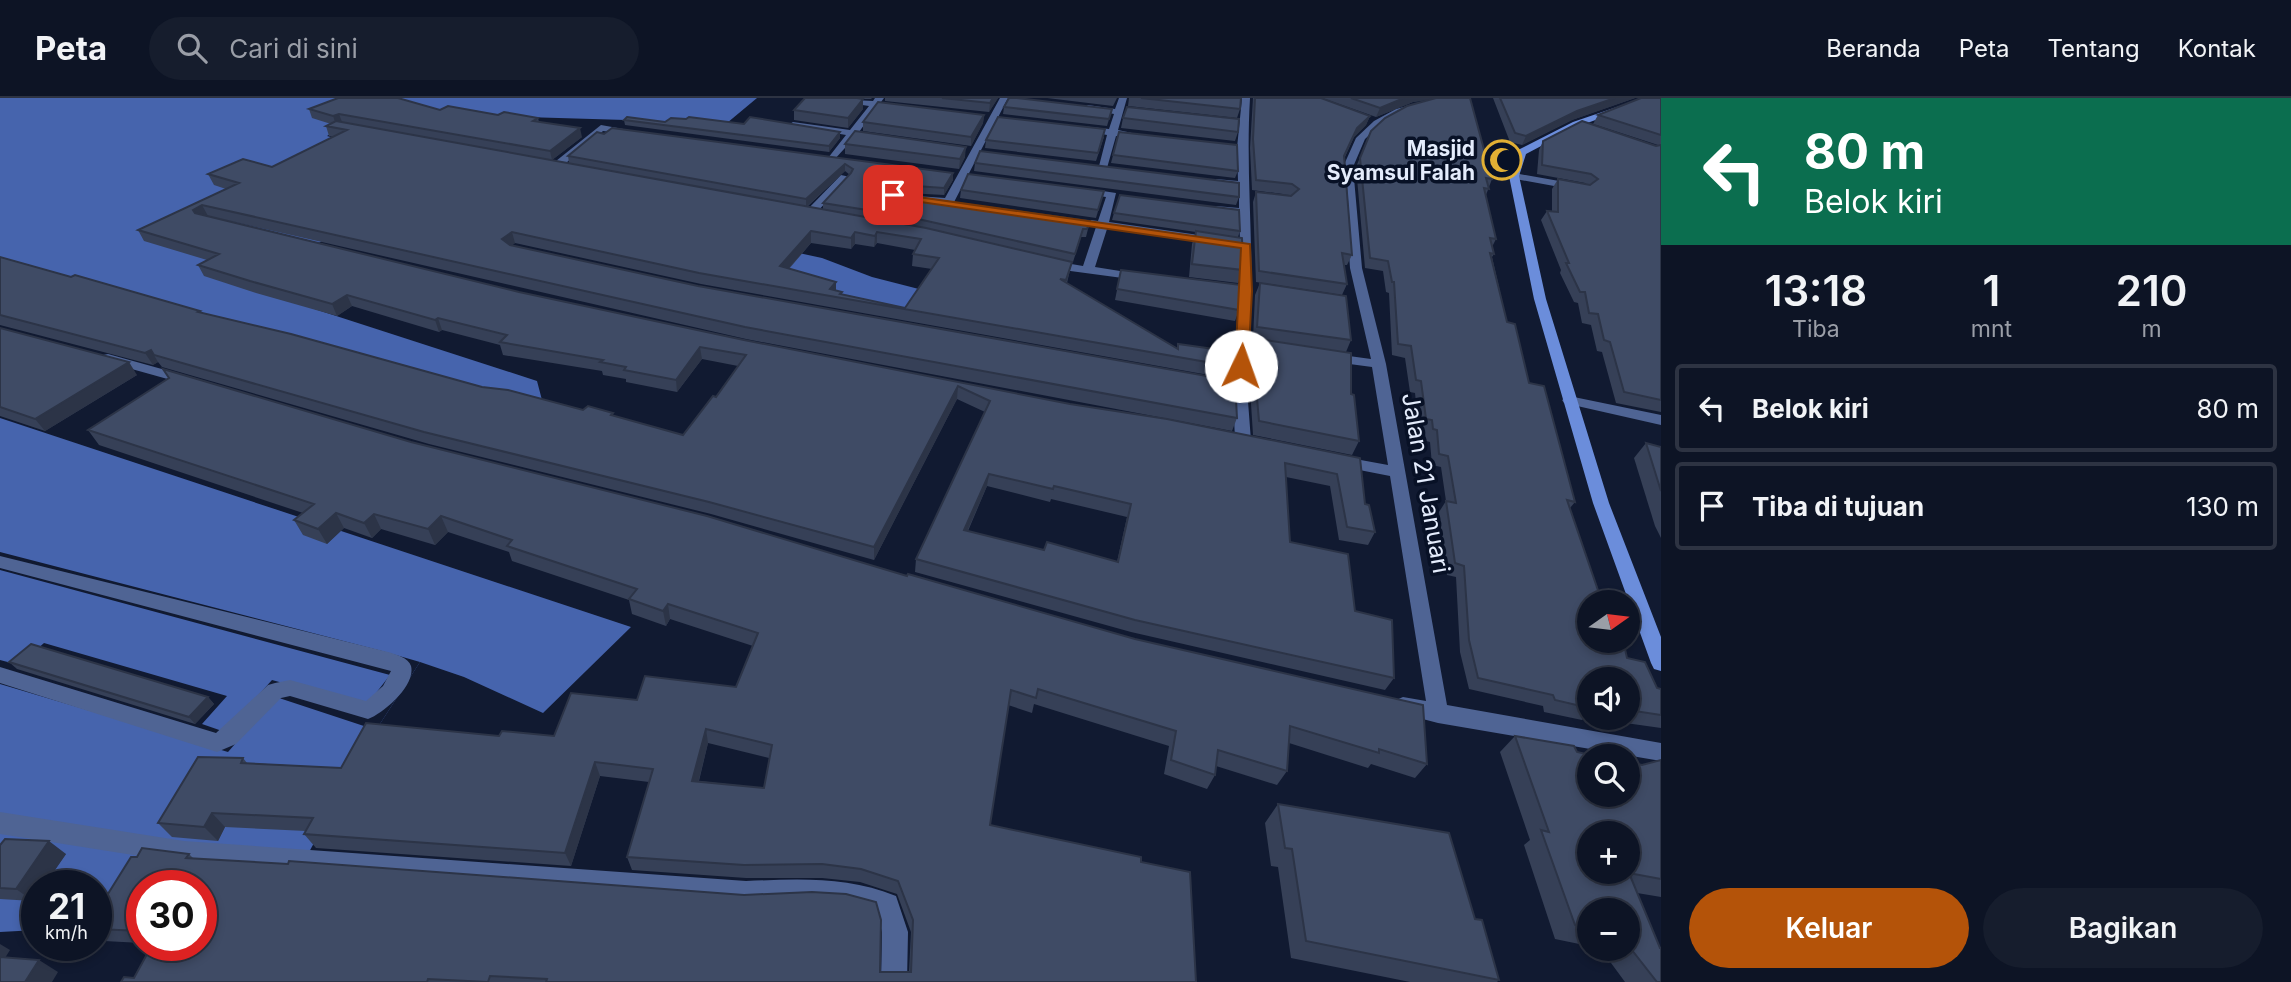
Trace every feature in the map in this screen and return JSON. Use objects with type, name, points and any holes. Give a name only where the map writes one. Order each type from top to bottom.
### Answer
[{"type":"main road","points":[[1652,98],[1522,152],[1514,176],[1540,299],[1569,400],[1601,503],[1661,663]]},
{"type":"street","points":[[819,98],[877,101],[914,109]]},
{"type":"street","points":[[878,225],[886,220],[893,195],[956,203],[970,152],[1004,98],[1017,100]]},
{"type":"street","points":[[1102,168],[1122,98]]},
{"type":"street","name":"Jalan 21 Januari","points":[[1438,714],[1379,364],[1359,304],[1348,167],[1370,121],[1449,98]]},
{"type":"street","points":[[821,156],[838,158],[877,101]]},
{"type":"street","points":[[1233,102],[1246,101],[1242,148],[1248,192],[1245,212],[1251,289],[1242,344],[1236,439],[1263,445]]},
{"type":"street","points":[[1081,107],[1133,112]]},
{"type":"street","points":[[790,115],[782,124],[891,139]]},
{"type":"street","points":[[980,116],[1006,120]]},
{"type":"street","points":[[1230,122],[1244,124]]},
{"type":"street","points":[[1073,127],[1152,137]]},
{"type":"street","points":[[543,165],[559,168],[601,128],[646,133]]},
{"type":"street","points":[[1229,147],[1242,148]]},
{"type":"street","points":[[970,152],[987,154]]},
{"type":"street","points":[[1090,167],[1115,170]]},
{"type":"street","points":[[947,175],[977,178]]},
{"type":"street","points":[[1514,176],[1584,189]]},
{"type":"street","points":[[810,213],[845,177]]},
{"type":"street","points":[[1205,180],[1248,192]]},
{"type":"street","points":[[1066,189],[1125,197]]},
{"type":"street","points":[[1088,270],[1112,195]]},
{"type":"street","points":[[1205,207],[1245,212]]},
{"type":"street","points":[[797,210],[823,215]]},
{"type":"street","points":[[848,220],[894,229]]},
{"type":"street","points":[[1076,221],[1247,246]]},
{"type":"street","points":[[1037,261],[1158,280]]},
{"type":"street","points":[[1200,285],[1251,289]]},
{"type":"street","points":[[1242,344],[1294,352]]},
{"type":"street","points":[[93,354],[207,386]]},
{"type":"street","points":[[1319,356],[1379,364]]},
{"type":"street","points":[[1201,381],[1240,388]]},
{"type":"street","points":[[1569,400],[1661,420]]},
{"type":"street","points":[[1322,458],[1398,472]]},
{"type":"street","points":[[0,562],[388,660],[402,667],[402,673],[382,703],[368,710],[290,688],[281,689],[275,691],[228,738],[217,743],[0,675]]},
{"type":"street","points":[[1383,702],[1661,752]]},
{"type":"street","points":[[0,823],[184,852],[746,893],[799,892],[865,896],[887,905],[895,932],[894,982]]},
{"type":"water","points":[[0,98],[757,98],[727,123],[392,113],[340,128],[327,136],[572,204],[822,258],[872,277],[989,307],[932,319],[393,193],[298,257],[259,291],[537,381],[542,400],[0,281]]},
{"type":"water","points":[[0,418],[631,627],[543,713],[464,677],[420,662],[376,730],[303,863],[167,845],[142,870],[126,870],[126,886],[112,900],[112,870],[21,870],[21,931],[0,932]]},
{"type":"pier","points":[[0,552],[420,662],[376,730],[276,697],[228,752],[0,684],[0,660],[19,665],[44,643],[227,696],[202,724],[225,732],[272,680],[366,706],[390,675],[0,570]]},
{"type":"building","points":[[338,98],[398,98],[440,110],[448,106],[498,115],[504,112],[538,118],[533,121],[580,128],[550,151],[339,114],[333,116],[309,109]]},
{"type":"building","points":[[805,98],[863,99],[848,118],[794,110]]},
{"type":"building","points":[[942,98],[993,98],[990,103]]},
{"type":"building","points":[[1009,98],[1112,109],[1109,119],[1004,107]]},
{"type":"building","points":[[1141,98],[1241,98],[1240,109]]},
{"type":"building","points":[[1255,98],[1321,98],[1370,116],[1357,128],[1344,156],[1352,255],[1342,253],[1347,284],[1259,271],[1256,192],[1291,196],[1299,189],[1292,184],[1256,180],[1253,139]]},
{"type":"building","points":[[1351,98],[1404,98],[1380,108]]},
{"type":"building","points":[[1436,98],[1470,98],[1492,179],[1486,178],[1489,189],[1484,188],[1496,239],[1490,238],[1494,254],[1490,253],[1507,322],[1515,324],[1529,383],[1544,386],[1575,502],[1567,500],[1598,590],[1577,590],[1577,653],[1626,653],[1627,658],[1645,662],[1657,688],[1661,689],[1661,715],[1640,712],[1640,667],[1577,667],[1577,705],[1555,700],[1553,695],[1478,678],[1469,640],[1464,566],[1455,563],[1446,501],[1456,503],[1448,456],[1439,454],[1437,430],[1433,429],[1432,420],[1426,419],[1421,381],[1416,380],[1411,346],[1398,344],[1394,282],[1388,261],[1370,258],[1360,158],[1371,131],[1385,118],[1407,106]]},
{"type":"building","points":[[1500,98],[1615,98],[1577,111],[1526,136],[1515,133]]},
{"type":"building","points":[[1641,98],[1661,98],[1661,135],[1598,115]]},
{"type":"building","points":[[878,102],[984,115],[971,137],[863,122]]},
{"type":"building","points":[[1127,107],[1239,119],[1238,132],[1123,118]]},
{"type":"building","points":[[627,117],[665,122],[671,118],[689,117],[744,124],[750,117],[840,132],[829,146],[624,120]]},
{"type":"building","points":[[998,117],[1105,129],[1098,153],[986,140]]},
{"type":"building","points":[[336,121],[926,228],[1072,262],[1066,280],[1060,279],[1178,349],[1178,344],[1236,352],[1235,367],[699,273],[512,232],[502,239],[510,245],[698,286],[1235,381],[1237,418],[745,327],[202,205],[193,210],[195,213],[519,292],[744,340],[1360,458],[1365,504],[1369,505],[1375,532],[1347,527],[1337,474],[1285,463],[1290,542],[1348,554],[1355,611],[1392,620],[1394,678],[1135,620],[916,559],[990,401],[958,386],[874,547],[709,502],[424,432],[154,355],[151,350],[145,353],[0,315],[0,257],[71,277],[75,275],[200,311],[198,312],[291,334],[482,387],[508,390],[583,410],[588,406],[683,435],[713,396],[716,397],[746,355],[700,347],[676,380],[624,370],[626,367],[600,362],[603,360],[500,342],[507,335],[438,318],[435,320],[347,295],[332,304],[250,281],[198,265],[219,254],[138,230],[239,183],[208,174],[243,159],[272,167],[347,130],[326,126]],"holes":[[[811,231],[851,238],[855,232],[875,236],[877,232],[921,239],[913,254],[939,258],[905,308],[840,294],[842,292],[830,289],[836,282],[780,266]],[[989,474],[1131,504],[1118,562],[1047,542],[1044,550],[964,530]]]},
{"type":"building","points":[[1582,121],[1656,146],[1661,145],[1661,400],[1624,392],[1610,342],[1604,340],[1598,314],[1589,313],[1585,292],[1580,292],[1566,263],[1569,263],[1547,211],[1558,212],[1558,179],[1590,185],[1598,179],[1591,174],[1542,165],[1543,141]]},
{"type":"building","points":[[612,128],[953,173],[944,188],[888,184],[878,208],[873,211],[823,203],[851,173],[853,169],[845,164],[806,199],[568,156],[597,132],[604,134]]},
{"type":"building","points":[[855,131],[966,147],[960,159],[845,144]]},
{"type":"building","points":[[1119,132],[1237,145],[1238,171],[1113,155]]},
{"type":"building","points":[[980,151],[1239,183],[1239,197],[975,163]]},
{"type":"building","points":[[968,174],[1104,191],[1098,210],[961,190]]},
{"type":"building","points":[[898,195],[1090,221],[1087,229],[1083,229],[1075,254],[891,213]]},
{"type":"building","points":[[1120,195],[1239,210],[1240,231],[1114,213]]},
{"type":"building","points":[[1196,231],[1242,238],[1243,270],[1192,264]]},
{"type":"building","points":[[1121,270],[1241,285],[1239,310],[1117,289]]},
{"type":"building","points":[[1260,283],[1346,296],[1351,340],[1257,327]]},
{"type":"building","points":[[0,328],[129,362],[35,419],[0,407]]},
{"type":"building","points":[[1258,339],[1351,353],[1351,394],[1354,395],[1359,441],[1259,421],[1255,375]]},
{"type":"building","points":[[163,369],[411,442],[707,516],[907,576],[908,574],[1135,639],[1423,705],[1427,764],[1379,749],[1379,753],[1290,726],[1287,771],[1218,750],[1215,775],[1171,760],[1176,731],[1038,689],[1036,698],[1011,690],[990,825],[1141,857],[1141,862],[1190,872],[1196,982],[546,982],[547,979],[490,976],[488,982],[428,979],[427,982],[121,982],[124,977],[134,978],[143,961],[217,961],[217,870],[126,870],[126,930],[112,930],[112,887],[131,857],[137,857],[142,848],[189,854],[186,858],[288,864],[289,861],[744,895],[812,892],[846,894],[876,902],[881,920],[880,972],[911,972],[913,920],[898,881],[861,869],[822,864],[744,865],[627,857],[653,769],[595,762],[565,853],[304,834],[313,818],[212,813],[204,827],[158,823],[198,757],[243,758],[241,763],[341,768],[366,723],[499,736],[502,731],[554,736],[571,693],[637,700],[645,676],[736,687],[758,633],[668,604],[663,611],[629,599],[637,589],[507,546],[512,540],[441,516],[428,529],[374,514],[364,523],[336,513],[318,529],[294,520],[314,504],[88,430],[169,378]],"holes":[[[706,729],[772,745],[764,788],[692,781]]]},
{"type":"building","points":[[1646,443],[1661,447],[1661,491]]},
{"type":"building","points":[[31,644],[208,697],[189,717],[9,662]]},
{"type":"building","points":[[1515,736],[1574,746],[1577,752],[1577,807],[1640,807],[1640,765],[1661,760],[1661,879],[1640,875],[1640,821],[1577,821],[1577,884],[1634,884],[1639,898],[1577,898],[1575,925],[1541,830],[1549,832]]},
{"type":"building","points":[[1278,804],[1449,833],[1475,919],[1482,920],[1499,980],[1306,941],[1292,849],[1285,848]]},
{"type":"building","points":[[5,839],[49,841],[29,870],[21,870],[21,882],[16,889],[0,888],[0,845]]},
{"type":"building","points":[[1640,900],[1661,948],[1661,982],[1657,982],[1640,960]]},
{"type":"building","points":[[0,957],[38,961],[25,982],[0,982]]},
{"type":"place","name":"Masjid Syamsul Falah","points":[[1502,160]]},
{"type":"route","points":[[893,195],[1247,246],[1247,291],[1241,366]]}]
